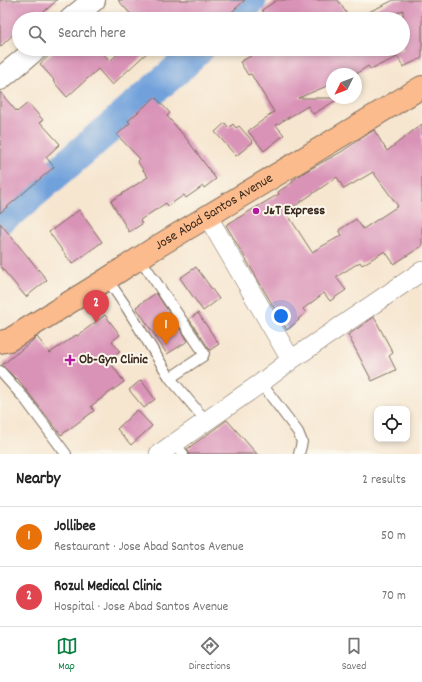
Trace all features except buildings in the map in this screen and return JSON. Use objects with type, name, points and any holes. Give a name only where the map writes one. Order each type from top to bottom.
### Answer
[{"type":"highway","name":"Jose Abad Santos Avenue","points":[[3,344],[107,279],[139,257],[208,217],[422,87]]},
{"type":"street","points":[[80,12],[94,0]]},
{"type":"street","points":[[0,79],[28,56]]},
{"type":"street","points":[[208,217],[291,360]]},
{"type":"street","points":[[159,454],[179,449],[206,421],[291,360],[422,271]]},
{"type":"lane","points":[[139,257],[204,353],[203,356],[170,378]]},
{"type":"lane","points":[[107,279],[128,308],[170,378],[206,421]]},
{"type":"lane","points":[[0,371],[25,399],[66,454]]},
{"type":"lane","points":[[261,382],[298,432],[302,442],[300,454]]},
{"type":"waterway","points":[[238,12],[251,0]]},
{"type":"waterway","points":[[0,219],[16,208],[192,56]]},
{"type":"place","name":"J&T Express","points":[[256,211]]},
{"type":"place","name":"Rozul Medical Clinic","points":[[96,323]]},
{"type":"place","name":"Jollibee","points":[[166,345]]},
{"type":"place","name":"Ob-Gyn Clinic","points":[[70,360]]}]
